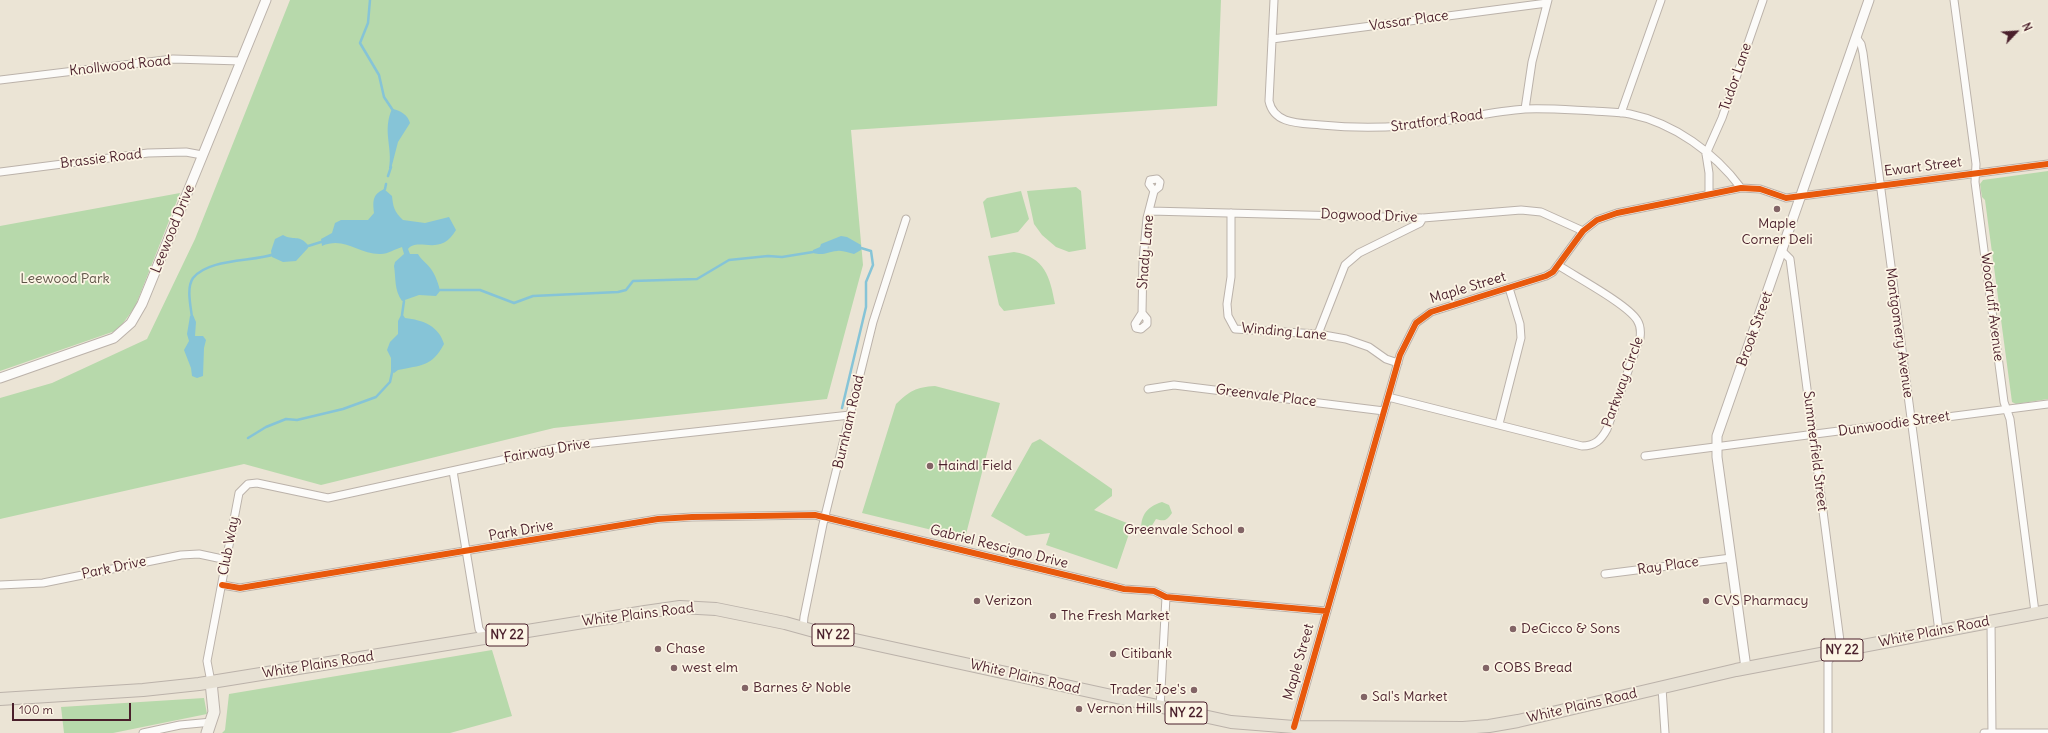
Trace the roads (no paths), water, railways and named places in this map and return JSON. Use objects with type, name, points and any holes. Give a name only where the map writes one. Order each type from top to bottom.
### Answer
[{"type":"main road","name":"White Plains Road","points":[[0,699],[142,690],[211,682],[680,607],[716,609],[757,616],[803,628],[1160,708],[1241,723],[1350,730],[1474,730],[1746,668],[1991,620],[2048,611]]},
{"type":"main road","points":[[207,733],[212,722],[214,699],[211,682]]},
{"type":"street","name":"Leewood Drive","points":[[0,378],[98,345],[114,338],[131,323],[142,304],[266,0]]},
{"type":"street","name":"Stratford Road","points":[[1274,0],[1269,101],[1270,108],[1277,116],[1291,123],[1382,128],[1439,122],[1502,111],[1525,109],[1545,108],[1621,113],[1658,122],[1676,131],[1706,154],[1714,158],[1741,188]]},
{"type":"street","points":[[1621,113],[1661,0]]},
{"type":"street","name":"Tudor Lane","points":[[1706,154],[1722,118],[1763,0]]},
{"type":"street","name":"Brook Street","points":[[1746,668],[1717,447],[1719,428],[1869,0]]},
{"type":"street","name":"Woodruff Avenue","points":[[1954,0],[1976,164],[1975,182],[2004,402],[2010,419],[2035,612]]},
{"type":"street","name":"Vassar Place","points":[[1272,39],[1547,1]]},
{"type":"street","points":[[1525,109],[1532,62],[1547,1]]},
{"type":"street","name":"Montgomery Avenue","points":[[1856,36],[1861,44],[1910,422],[1939,631]]},
{"type":"street","name":"Knollwood Road","points":[[0,80],[173,59],[241,61]]},
{"type":"street","name":"Brassie Road","points":[[0,172],[148,153],[179,151],[202,155]]},
{"type":"street","points":[[1706,154],[1709,173],[1709,194]]},
{"type":"street","name":"Ewart Street","points":[[1801,195],[2048,164]]},
{"type":"street","name":"Maple Street","points":[[1294,727],[1398,363],[1410,332],[1422,317],[1439,308],[1546,276],[1553,272],[1583,231],[1596,220],[1608,215],[1741,188],[1760,189],[1786,198],[1801,195]]},
{"type":"street","name":"Shady Lane","points":[[1142,313],[1143,260],[1154,191]]},
{"type":"street","name":"Dogwood Drive","points":[[1150,211],[1423,218],[1521,210],[1541,212],[1583,231]]},
{"type":"street","name":"Winding Lane","points":[[1231,213],[1231,277],[1227,304],[1228,316],[1235,329],[1318,334],[1356,341],[1369,347],[1386,359],[1398,363]]},
{"type":"street","points":[[1318,334],[1345,265],[1359,253],[1420,223],[1423,218]]},
{"type":"street","name":"Burnham Road","points":[[803,628],[804,617],[826,518],[873,322],[906,219]]},
{"type":"street","name":"Summerfield Street","points":[[1782,250],[1790,259],[1840,641],[1832,652],[1828,662],[1828,733]]},
{"type":"street","name":"Parkway Circle","points":[[1388,397],[1582,446],[1592,445],[1597,442],[1607,429],[1641,330],[1638,320],[1620,304],[1558,265]]},
{"type":"street","points":[[1499,424],[1521,338],[1520,324],[1509,288]]},
{"type":"street","name":"Greenvale Place","points":[[1148,388],[1174,385],[1384,411]]},
{"type":"street","name":"Dunwoodie Street","points":[[1646,456],[2048,404]]},
{"type":"street","name":"Fairway Drive","points":[[248,484],[257,483],[328,498],[566,446],[850,415]]},
{"type":"street","points":[[453,471],[479,629],[486,638]]},
{"type":"street","name":"Club Way","points":[[211,682],[207,661],[239,493],[248,484]]},
{"type":"street","name":"Park Drive","points":[[222,586],[240,588],[312,574],[466,552],[658,520],[692,517],[778,517],[806,515],[826,518]]},
{"type":"street","name":"Gabriel Rescigno Drive","points":[[826,518],[1124,589],[1154,591],[1166,597],[1326,611]]},
{"type":"street","name":"Park Drive","points":[[0,585],[43,583],[181,555],[199,554],[227,560]]},
{"type":"street","name":"Ray Place","points":[[1604,574],[1731,558]]},
{"type":"street","points":[[1160,708],[1166,597]]},
{"type":"street","points":[[1991,620],[1992,733]]},
{"type":"street","points":[[1662,688],[1665,733]]},
{"type":"street","points":[[143,733],[212,722]]},
{"type":"street","points":[[1984,733],[2048,733]]},
{"type":"water","points":[[392,109],[403,113],[410,123],[398,142],[391,169],[389,168],[390,153],[388,125]]},
{"type":"water","points":[[384,189],[392,196],[394,209],[403,220],[425,223],[449,217],[456,230],[450,238],[443,243],[436,245],[417,244],[408,249],[410,254],[418,254],[432,271],[437,280],[440,291],[436,296],[419,295],[402,301],[399,297],[396,288],[394,266],[395,262],[404,254],[402,247],[386,253],[373,254],[345,244],[338,243],[322,246],[321,239],[332,233],[335,223],[341,220],[368,220],[374,213],[375,196]]},
{"type":"water","points":[[283,235],[302,240],[308,245],[308,248],[296,261],[283,262],[272,257],[271,251],[275,239]]},
{"type":"water","points":[[841,236],[847,237],[861,245],[861,250],[854,254],[843,251],[834,251],[823,254],[813,253],[813,250],[820,247],[821,244]]},
{"type":"water","points":[[193,315],[196,322],[195,336],[203,336],[206,340],[204,348],[203,376],[197,378],[192,376],[191,368],[184,350],[189,341],[187,334],[190,316]]},
{"type":"water","points":[[401,315],[405,318],[424,322],[434,328],[442,338],[444,344],[440,352],[425,364],[398,370],[394,373],[391,371],[391,358],[387,350],[390,342],[398,334],[398,321]]},
{"type":"waterway","points":[[370,0],[368,23],[360,43],[379,75],[384,97],[394,112]]},
{"type":"waterway","points":[[388,176],[391,167]]},
{"type":"waterway","points":[[385,189],[386,184]]},
{"type":"waterway","points":[[305,247],[321,242]]},
{"type":"waterway","points":[[842,408],[866,307],[866,282],[873,265],[871,251],[861,248]]},
{"type":"waterway","points":[[440,290],[480,290],[514,303],[533,296],[618,292],[626,290],[633,281],[697,279],[729,260],[768,256],[782,257],[813,252]]},
{"type":"waterway","points":[[192,318],[190,287],[193,278],[200,272],[209,267],[220,264],[266,257],[275,254]]},
{"type":"waterway","points":[[402,315],[404,301]]},
{"type":"waterway","points":[[248,438],[266,427],[286,419],[297,420],[343,409],[376,397],[390,382],[393,368]]},
{"type":"place","name":"Maple Corner Deli","points":[[1777,209]]},
{"type":"place","name":"Haindl Field","points":[[930,466]]},
{"type":"place","name":"Greenvale School","points":[[1241,530]]},
{"type":"place","name":"Verizon","points":[[977,601]]},
{"type":"place","name":"CVS Pharmacy","points":[[1706,601]]},
{"type":"place","name":"The Fresh Market","points":[[1053,616]]},
{"type":"place","name":"DeCicco & Sons","points":[[1513,629]]},
{"type":"place","name":"Chase","points":[[658,649]]},
{"type":"place","name":"Citibank","points":[[1113,654]]},
{"type":"place","name":"west elm","points":[[674,668]]},
{"type":"place","name":"COBS Bread","points":[[1486,668]]},
{"type":"place","name":"Barnes & Noble","points":[[745,688]]},
{"type":"place","name":"Trader Joe's","points":[[1194,690]]},
{"type":"place","name":"Sal's Market","points":[[1364,697]]},
{"type":"place","name":"Vernon Hills","points":[[1079,709]]},
{"type":"park label","name":"Leewood Park","points":[[65,279]]}]
